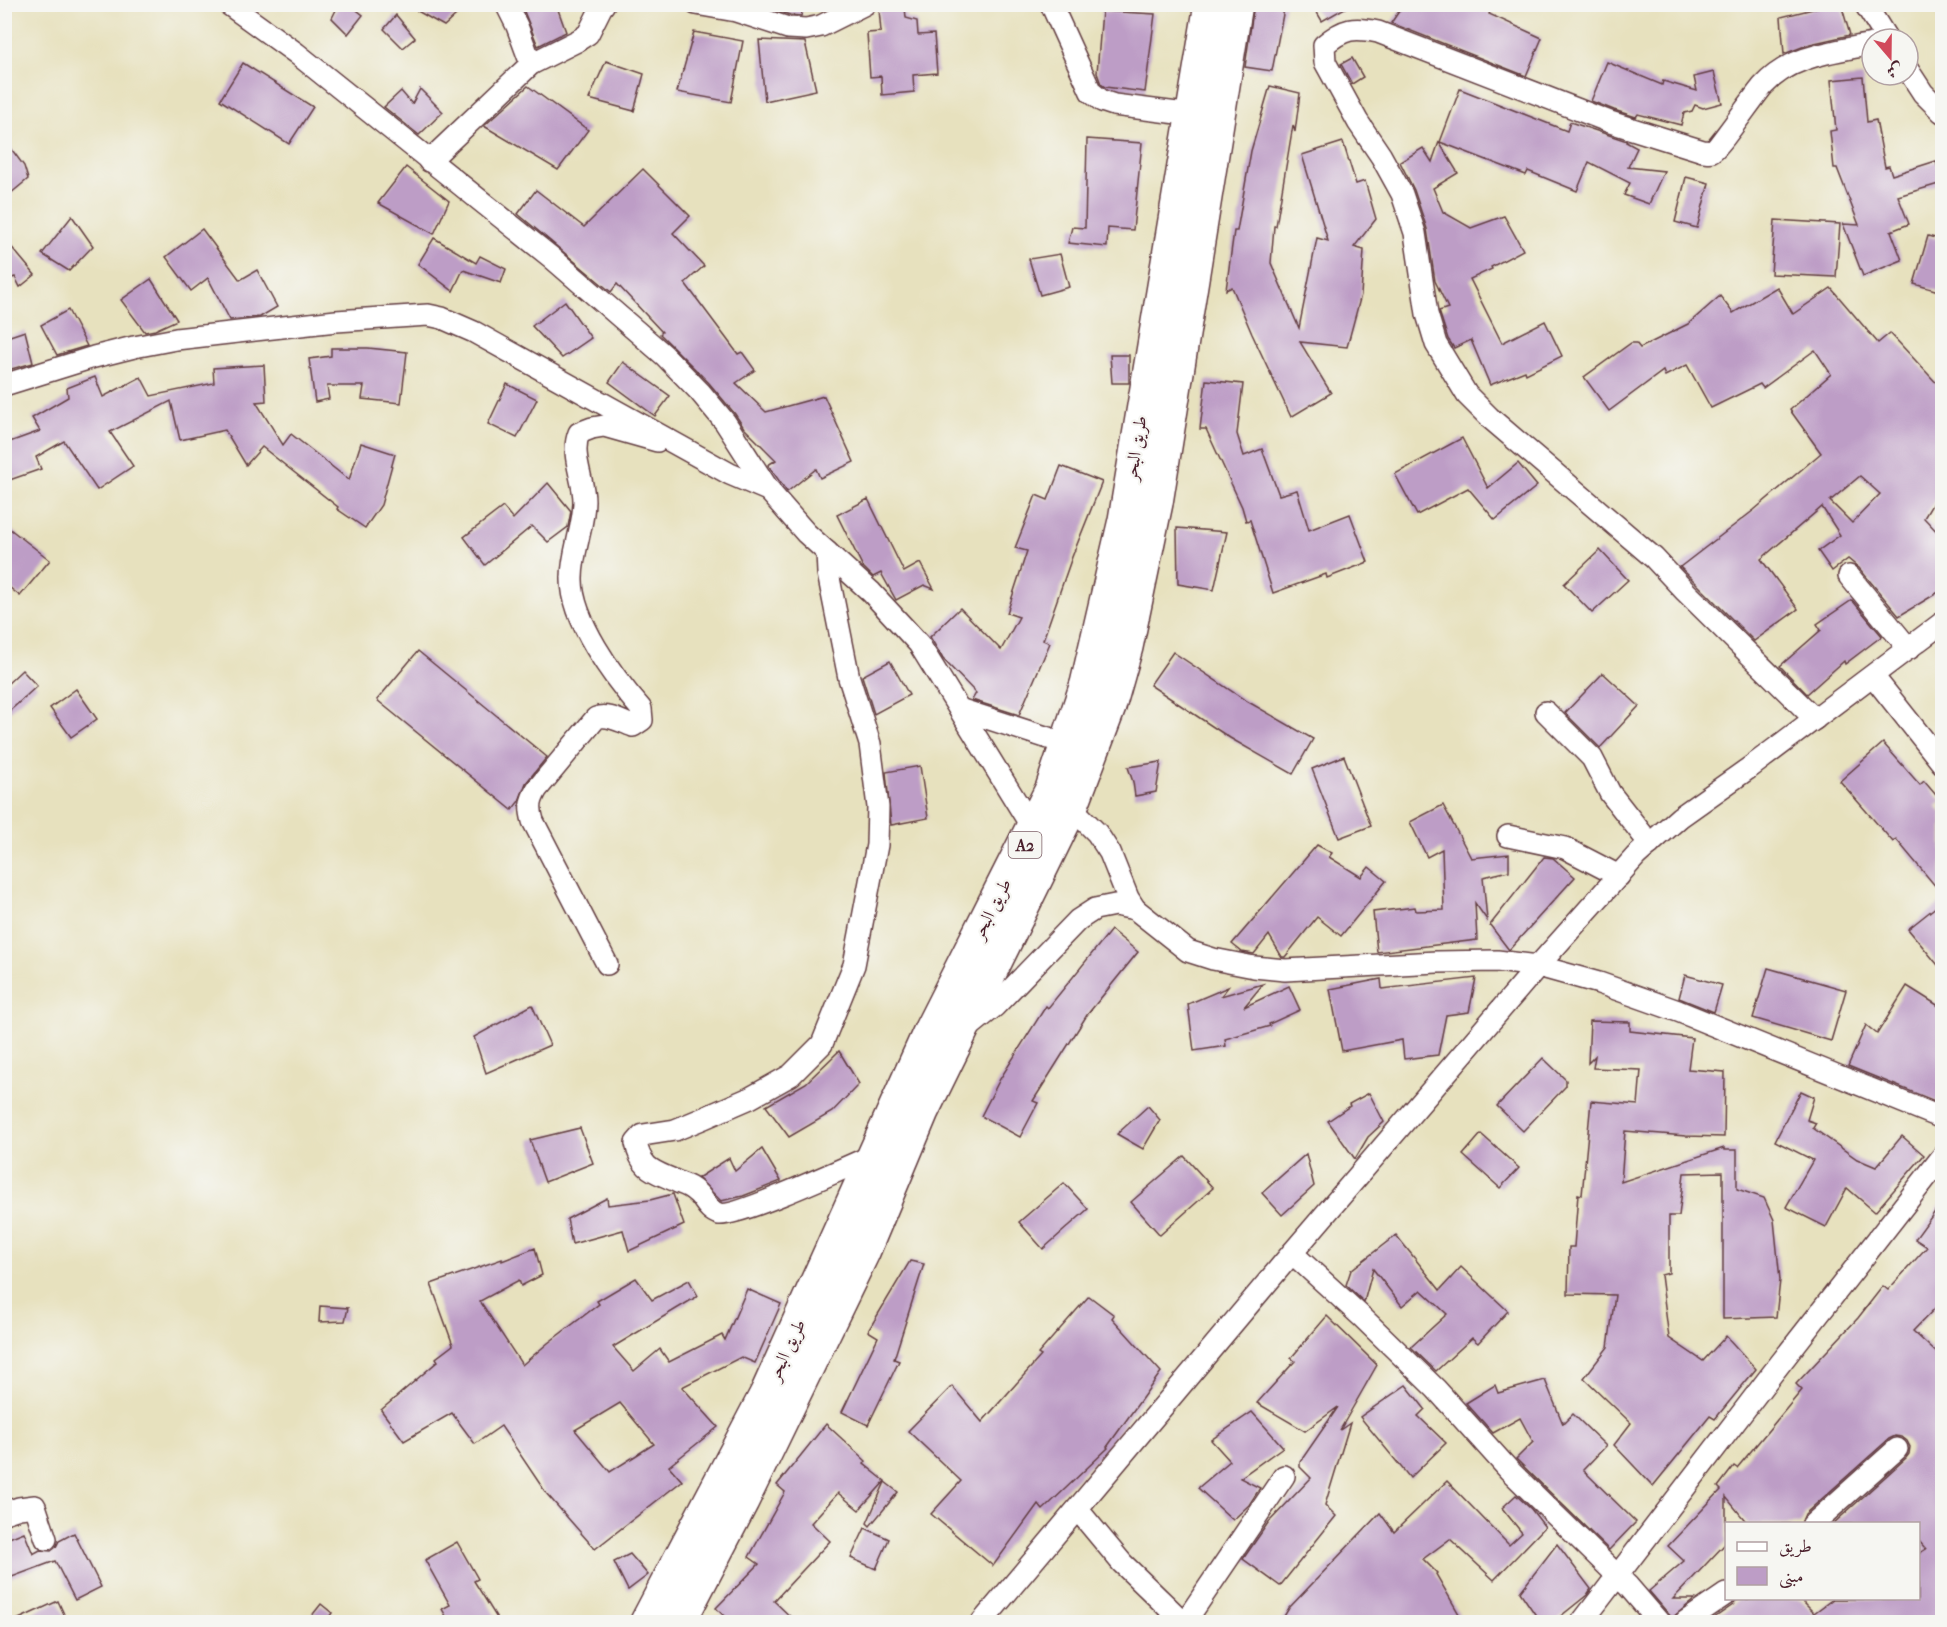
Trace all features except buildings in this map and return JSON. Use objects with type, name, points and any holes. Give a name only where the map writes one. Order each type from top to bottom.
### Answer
[{"type":"highway","name":"طريق البحر","points":[[647,1623],[709,1534],[742,1501],[806,1339],[874,1155],[931,1029],[1052,789],[1087,684],[1125,520],[1211,4]]},
{"type":"highway","name":"طريق البحر","points":[[806,1339],[863,1252],[922,1111],[1071,807],[1108,707],[1142,579],[1156,503],[1236,4]]},
{"type":"highway","name":"طريق البحر","points":[[679,1623],[709,1534]]},
{"type":"street","points":[[228,4],[296,53],[552,258],[664,355],[725,422],[770,492],[806,533],[871,592],[919,644],[1033,829]]},
{"type":"street","points":[[506,4],[531,64]]},
{"type":"street","points":[[429,161],[531,64],[588,34],[604,4]]},
{"type":"street","points":[[696,4],[736,11],[788,28],[806,29],[821,26],[865,4]]},
{"type":"street","points":[[1051,4],[1091,92],[1102,101],[1114,105],[1193,115]]},
{"type":"street","points":[[1865,4],[1879,27]]},
{"type":"street","points":[[1815,719],[1654,558],[1490,418],[1467,395],[1436,344],[1427,314],[1415,233],[1402,194],[1382,156],[1358,122],[1325,62],[1324,45],[1334,36],[1356,28],[1378,32],[1610,122],[1703,151],[1712,151],[1719,146],[1731,126],[1762,87],[1785,67],[1801,59],[1860,47]]},
{"type":"street","points":[[1919,87],[1942,112]]},
{"type":"street","points":[[4,385],[94,357],[176,339],[336,321],[428,315],[442,318],[474,332],[730,474],[770,492]]},
{"type":"street","points":[[607,964],[533,821],[530,808],[531,799],[537,789],[596,718],[602,715],[609,716],[633,726],[642,720],[641,709],[596,650],[574,599],[572,577],[584,512],[584,487],[575,454],[576,441],[579,433],[604,426],[686,450]]},
{"type":"street","points":[[827,552],[828,573],[849,678],[870,744],[878,807],[877,846],[854,965],[822,1044],[791,1075],[750,1098],[675,1130],[644,1135],[636,1143],[639,1156],[650,1170],[688,1186],[698,1193],[706,1207],[719,1214],[730,1214],[771,1199],[874,1155]]},
{"type":"street","points":[[1849,576],[1909,649]]},
{"type":"street","points":[[988,1620],[1292,1253],[1618,876],[1680,817],[1942,623]]},
{"type":"street","points":[[1873,676],[1942,763]]},
{"type":"street","points":[[959,709],[1067,744]]},
{"type":"street","points":[[1546,712],[1592,758],[1610,794],[1650,844]]},
{"type":"street","points":[[1071,807],[1097,833],[1110,853],[1128,898],[1135,909],[1188,951],[1213,959],[1285,970],[1497,961],[1538,966],[1599,983],[1678,1011],[1942,1118]]},
{"type":"street","points":[[1508,836],[1565,848],[1618,876]]},
{"type":"street","points":[[960,1034],[989,1012],[1078,920],[1095,909],[1115,905],[1135,909]]},
{"type":"street","points":[[1582,1623],[1616,1575],[1942,1157]]},
{"type":"street","points":[[1292,1253],[1436,1389],[1509,1470],[1628,1587],[1659,1623]]},
{"type":"street","points":[[1815,1522],[1897,1449]]},
{"type":"street","points":[[1078,1510],[1122,1563],[1184,1623],[1284,1476]]},
{"type":"street","points":[[4,1513],[35,1506],[46,1539]]},
{"type":"street","points":[[1684,1623],[1725,1595]]}]
